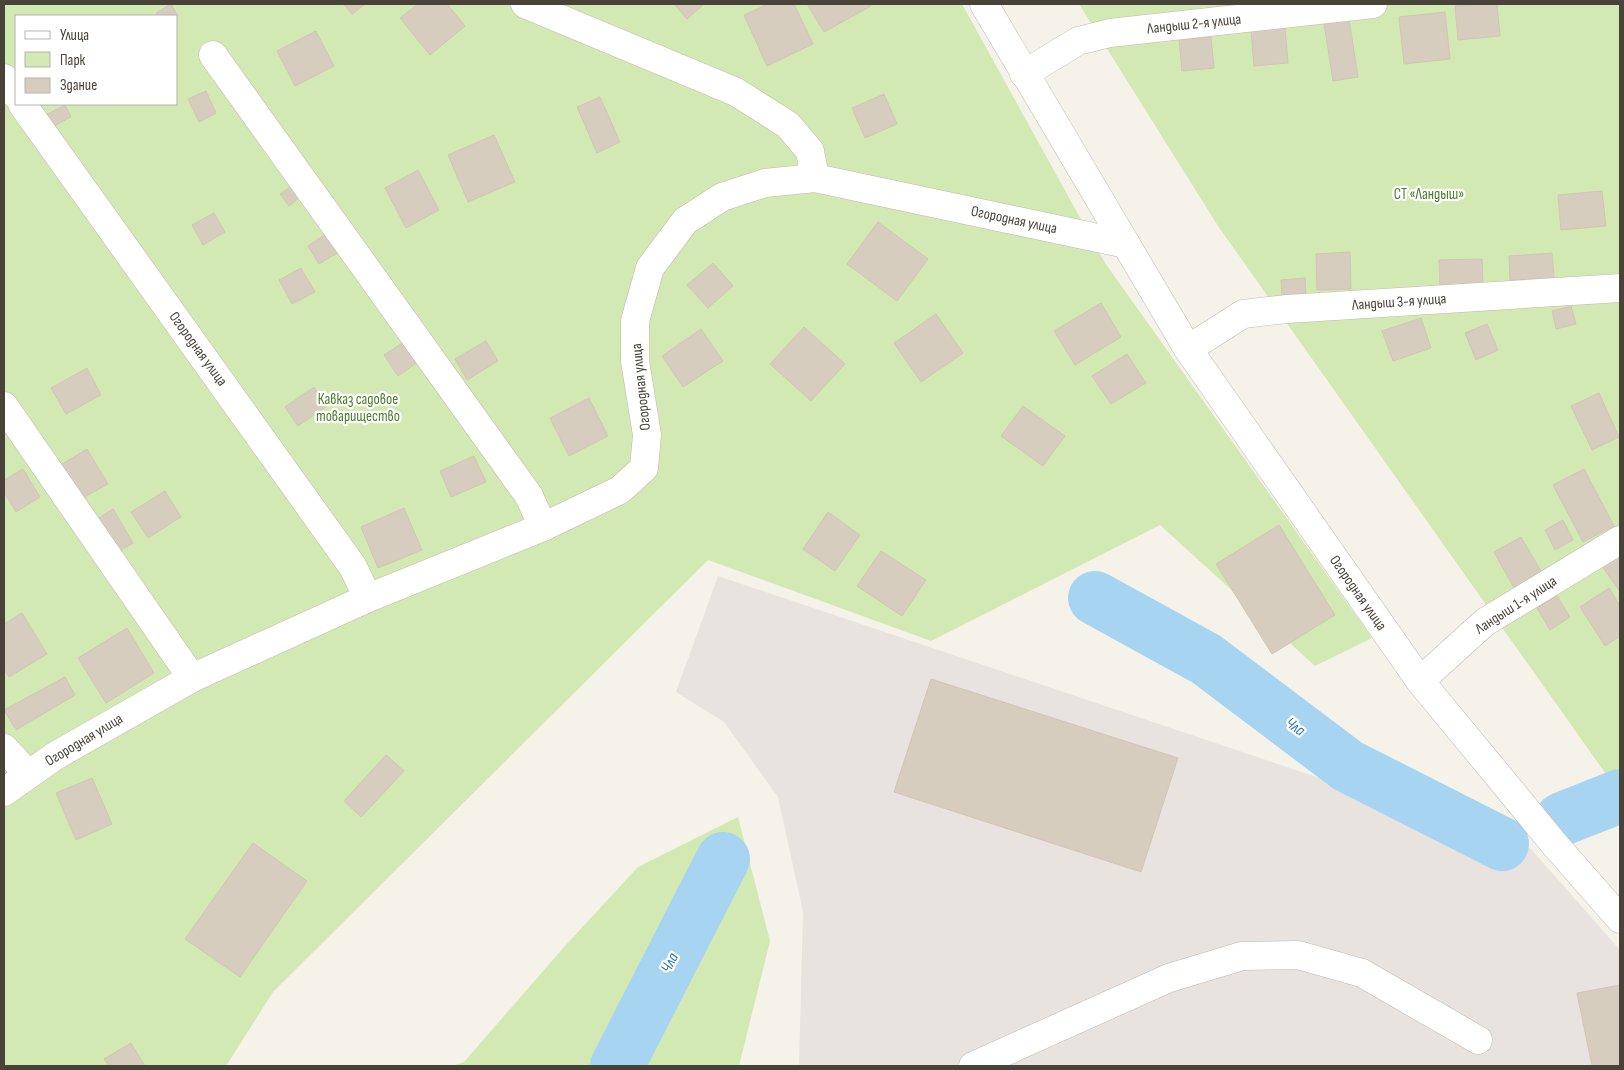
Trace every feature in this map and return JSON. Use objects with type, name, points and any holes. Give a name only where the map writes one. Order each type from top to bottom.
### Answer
[{"type":"street","points":[[525,4],[736,92],[788,124],[810,151],[815,178]]},
{"type":"street","name":"Огородная улица","points":[[984,4],[1188,349],[1420,681],[1556,846],[1620,919]]},
{"type":"street","name":"Ландыш 2-я улица","points":[[1024,74],[1078,41],[1110,33],[1373,4]]},
{"type":"street","points":[[213,54],[529,496],[543,527]]},
{"type":"street","points":[[4,78],[15,94]]},
{"type":"street","name":"Огородная улица","points":[[23,105],[352,567],[368,598]]},
{"type":"street","name":"Огородная улица","points":[[4,792],[55,756],[192,678],[368,598],[543,527],[620,490],[644,468],[647,435],[635,360],[635,321],[650,268],[685,221],[722,197],[765,183],[815,178],[1126,244]]},
{"type":"street","name":"Ландыш 3-я улица","points":[[1188,349],[1243,314],[1287,309],[1620,288]]},
{"type":"street","points":[[4,406],[192,678]]},
{"type":"street","name":"Ландыш 1-я улица","points":[[1420,681],[1485,622],[1620,540]]},
{"type":"street","name":"Огородная улица","points":[[4,748],[28,774]]},
{"type":"street","points":[[973,1066],[1169,978],[1242,956],[1298,955],[1362,973],[1478,1040]]},
{"type":"shaded area","points":[[718,576],[1531,849],[1620,950],[1620,1066],[799,1066],[803,912],[778,797],[724,722],[676,692]]},
{"type":"green space","name":"Кавказ садовое товарищество","points":[[4,4],[962,4],[1105,263],[1372,638],[1315,666],[1160,525],[931,641],[708,560],[273,992],[226,1066],[4,1066]]},
{"type":"green space","name":"СТ «Ландыш»","points":[[1079,4],[1620,4],[1620,794],[1218,226]]},
{"type":"green space","points":[[738,817],[770,941],[739,1066],[452,1066],[464,1062],[564,947],[638,867]]},
{"type":"building","points":[[171,4],[177,15],[157,15],[156,13]]},
{"type":"building","points":[[343,4],[365,4],[352,14]]},
{"type":"building","points":[[418,4],[447,4],[465,26],[430,55],[400,18]]},
{"type":"building","points":[[674,4],[704,4],[687,19]]},
{"type":"building","points":[[768,4],[794,4],[813,44],[767,66],[744,15]]},
{"type":"building","points":[[807,4],[870,4],[871,6],[824,32]]},
{"type":"building","points":[[1497,4],[1500,36],[1458,40],[1455,6]]},
{"type":"building","points":[[1445,12],[1450,59],[1404,64],[1399,17]]},
{"type":"building","points":[[1349,19],[1358,77],[1333,81],[1324,23]]},
{"type":"building","points":[[1285,28],[1288,63],[1254,66],[1251,31]]},
{"type":"building","points":[[316,31],[334,66],[295,86],[277,51]]},
{"type":"building","points":[[1211,37],[1214,68],[1182,71],[1179,40]]},
{"type":"building","points":[[206,91],[216,113],[199,122],[188,99]]},
{"type":"building","points":[[884,94],[897,124],[865,138],[852,108]]},
{"type":"building","points":[[600,97],[620,142],[597,153],[577,107]]},
{"type":"building","points":[[65,105],[71,117],[52,127],[46,115]]},
{"type":"building","points":[[494,135],[515,182],[468,202],[448,155]]},
{"type":"building","points":[[418,170],[439,210],[406,228],[385,188]]},
{"type":"building","points":[[293,185],[301,196],[289,206],[280,194]]},
{"type":"building","points":[[1602,191],[1606,226],[1561,230],[1558,195]]},
{"type":"building","points":[[214,213],[225,232],[203,245],[192,225]]},
{"type":"building","points":[[878,222],[928,259],[897,301],[847,264]]},
{"type":"building","points":[[326,234],[337,253],[319,264],[308,246]]},
{"type":"building","points":[[1350,252],[1351,289],[1317,290],[1316,254]]},
{"type":"building","points":[[1552,253],[1554,278],[1510,280],[1509,256]]},
{"type":"building","points":[[1482,259],[1483,286],[1440,287],[1439,260]]},
{"type":"building","points":[[713,263],[733,286],[708,308],[687,285]]},
{"type":"building","points":[[301,268],[315,292],[292,304],[279,280]]},
{"type":"building","points":[[1305,278],[1306,296],[1282,298],[1281,280]]},
{"type":"building","points":[[1101,303],[1121,337],[1075,365],[1054,331]]},
{"type":"building","points":[[1571,306],[1576,324],[1556,329],[1552,311]]},
{"type":"building","points":[[936,314],[963,353],[921,382],[894,343]]},
{"type":"building","points":[[1421,318],[1431,348],[1393,361],[1382,331]]},
{"type":"building","points":[[1487,324],[1498,350],[1476,360],[1465,333]]},
{"type":"building","points":[[804,327],[845,364],[811,401],[770,364]]},
{"type":"building","points":[[701,329],[723,361],[683,387],[662,356]]},
{"type":"building","points":[[486,341],[498,361],[467,380],[455,359]]},
{"type":"building","points":[[404,342],[418,362],[398,376],[384,355]]},
{"type":"building","points":[[1127,354],[1146,383],[1111,404],[1092,376]]},
{"type":"building","points":[[87,368],[101,395],[66,414],[51,388]]},
{"type":"building","points":[[314,387],[327,406],[298,426],[285,407]]},
{"type":"building","points":[[1599,393],[1619,437],[1592,450],[1571,406]]},
{"type":"building","points":[[589,398],[608,436],[569,456],[550,418]]},
{"type":"building","points":[[1023,406],[1065,436],[1043,466],[1001,436]]},
{"type":"building","points":[[87,449],[108,484],[79,500],[59,466]]},
{"type":"building","points":[[474,456],[486,482],[451,497],[440,471]]},
{"type":"building","points":[[23,469],[40,497],[16,512],[4,492],[4,480]]},
{"type":"building","points":[[1584,469],[1614,526],[1583,542],[1553,485]]},
{"type":"building","points":[[165,491],[181,517],[148,538],[131,512]]},
{"type":"building","points":[[404,508],[422,550],[378,568],[361,527]]},
{"type":"building","points":[[113,509],[133,543],[115,554],[94,521]]},
{"type":"building","points":[[828,512],[860,535],[835,571],[803,549]]},
{"type":"building","points":[[1563,520],[1573,540],[1555,550],[1545,530]]},
{"type":"building","points":[[1279,525],[1335,615],[1272,654],[1216,564]]},
{"type":"building","points":[[1521,537],[1542,573],[1514,588],[1494,552]]},
{"type":"building","points":[[881,551],[926,580],[902,616],[857,586]]},
{"type":"building","points":[[1620,554],[1620,592],[1602,566]]},
{"type":"building","points":[[1609,588],[1620,606],[1620,636],[1605,646],[1580,607]]},
{"type":"building","points":[[1557,596],[1570,617],[1550,630],[1537,608]]},
{"type":"building","points":[[22,613],[47,654],[9,677],[4,669],[4,624]]},
{"type":"building","points":[[127,628],[154,673],[106,703],[78,658]]},
{"type":"building","points":[[65,677],[75,695],[16,730],[4,710]]},
{"type":"building","points":[[931,679],[1178,758],[1141,872],[894,792]]},
{"type":"building","points":[[386,755],[404,771],[361,817],[344,801]]},
{"type":"building","points":[[92,778],[112,824],[76,840],[56,793]]},
{"type":"building","points":[[253,843],[307,881],[240,977],[185,939]]},
{"type":"building","points":[[1620,985],[1620,1066],[1592,1066],[1577,993]]},
{"type":"building","points":[[131,1043],[145,1066],[109,1066],[104,1059]]},
{"type":"waterway","name":"Чла","points":[[1095,598],[1206,659],[1348,766],[1502,844]]},
{"type":"waterway","name":"Чла","points":[[1562,819],[1620,796]]},
{"type":"waterway","name":"Чла","points":[[617,1066],[723,859]]}]
